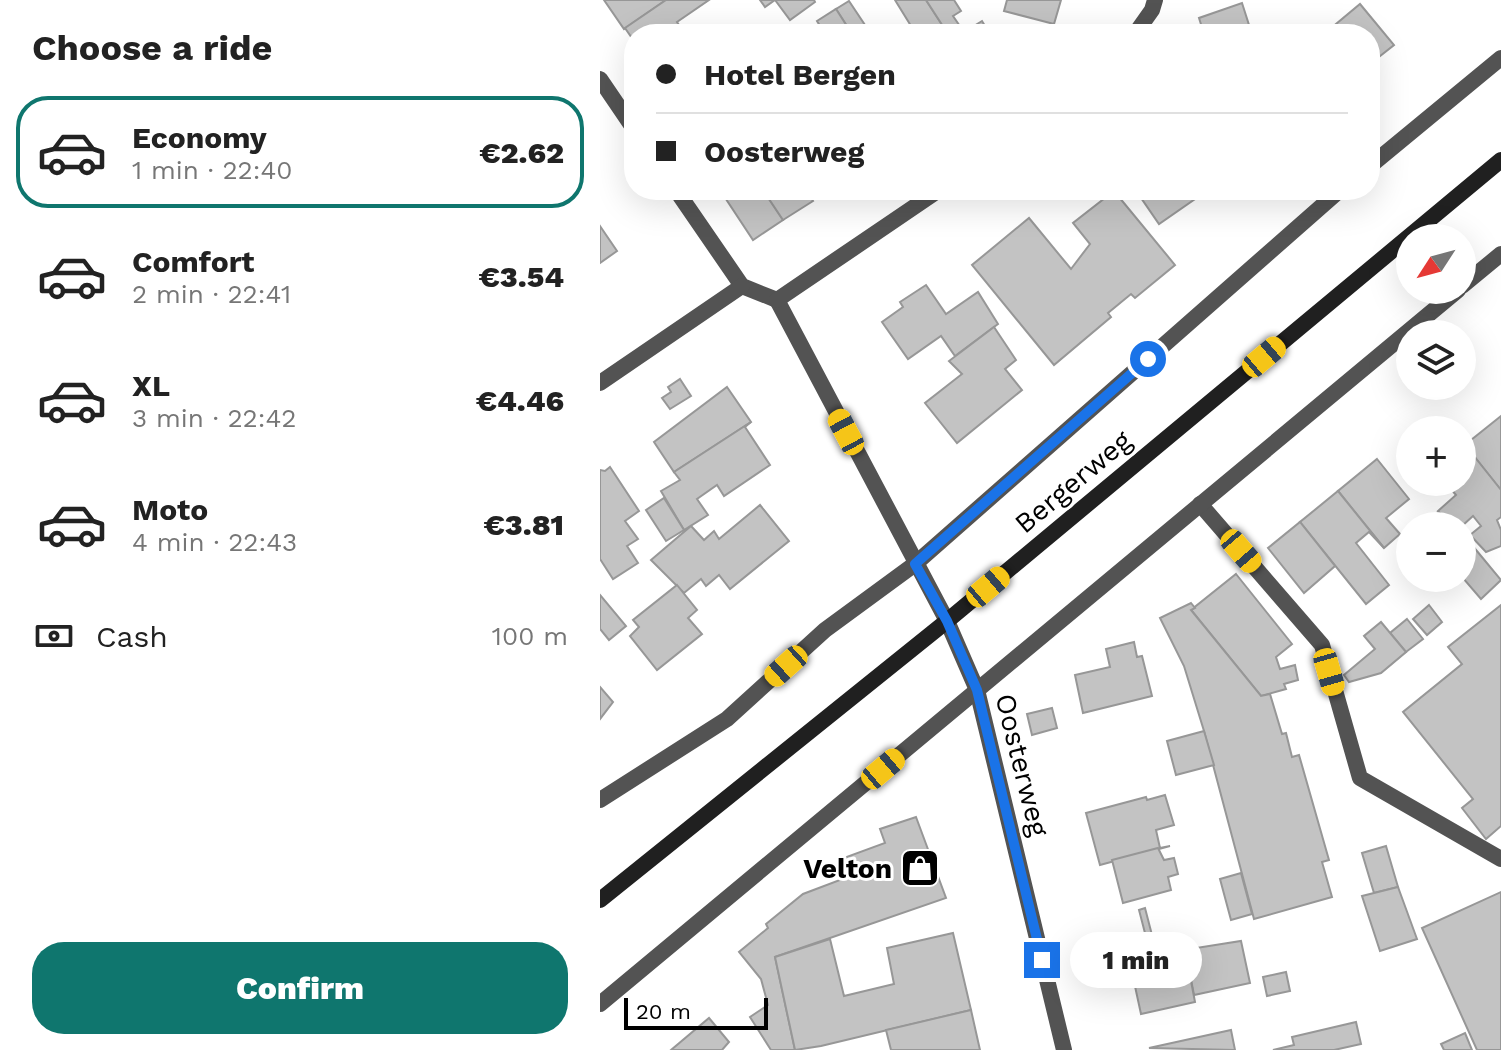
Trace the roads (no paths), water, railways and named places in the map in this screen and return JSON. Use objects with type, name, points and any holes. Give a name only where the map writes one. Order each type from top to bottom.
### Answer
[{"type":"main road","name":"Bergerweg","points":[[600,900],[947,621],[1501,160]]},
{"type":"street","points":[[1142,24],[1155,0]]},
{"type":"street","points":[[1380,158],[1501,58]]},
{"type":"street","points":[[600,79],[624,114]]},
{"type":"street","points":[[683,200],[742,286],[777,300],[924,200]]},
{"type":"street","name":"Bergerweg","points":[[600,800],[727,719],[825,630],[915,564],[1329,200]]},
{"type":"street","points":[[1476,275],[1501,254]]},
{"type":"street","points":[[600,383],[742,286]]},
{"type":"street","name":"Oosterweg","points":[[777,300],[947,621],[977,690],[1064,1050]]},
{"type":"street","points":[[600,1004],[1441,304]]},
{"type":"street","points":[[1200,504],[1322,645],[1360,778],[1501,859]]},
{"type":"place","name":"Velton","points":[[920,868]]}]
